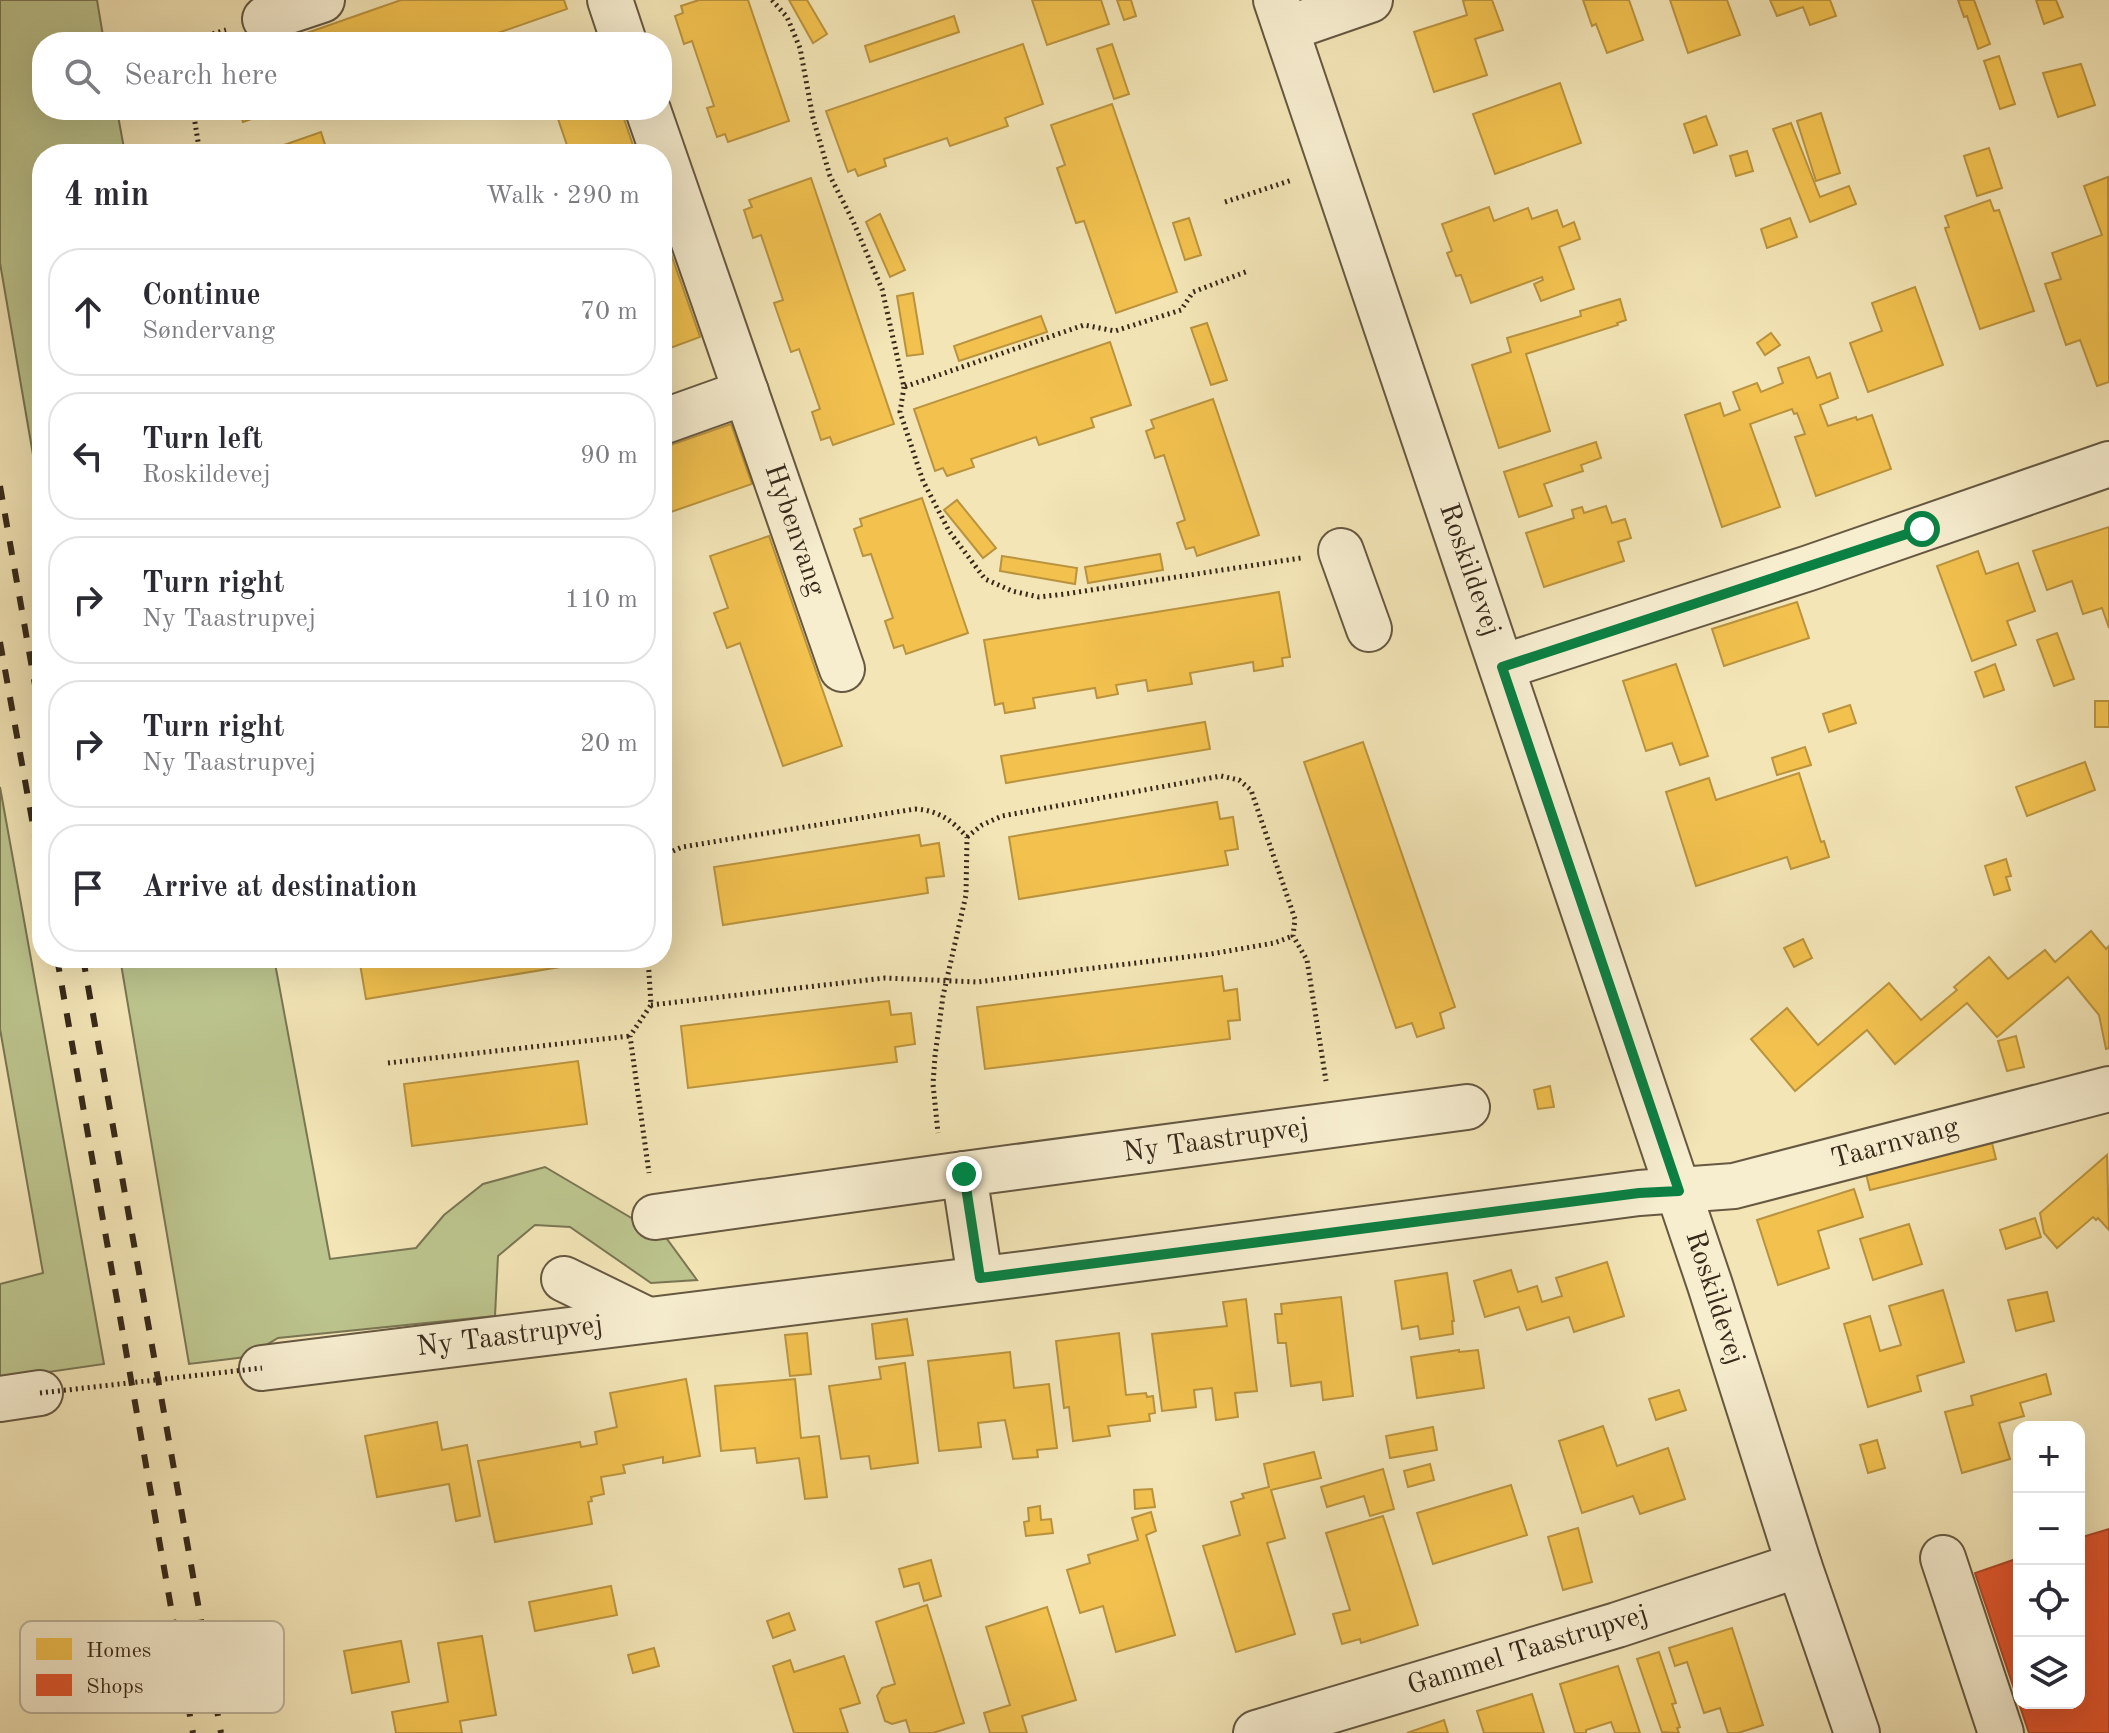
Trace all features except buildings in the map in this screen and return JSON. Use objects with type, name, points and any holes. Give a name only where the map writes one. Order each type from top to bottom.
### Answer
[{"type":"street","points":[[265,19],[322,0]]},
{"type":"street","points":[[610,0],[621,32]]},
{"type":"street","points":[[1281,15],[1364,1]]},
{"type":"street","name":"Roskildevej","points":[[1281,15],[1679,1191],[1799,1565],[1857,1733]]},
{"type":"street","name":"Hybenvang","points":[[651,120],[660,144]]},
{"type":"street","name":"Hybenvang","points":[[672,179],[842,669]]},
{"type":"street","points":[[672,418],[746,392]]},
{"type":"street","points":[[1502,667],[1809,568],[2109,464]]},
{"type":"street","points":[[1341,551],[1369,629]]},
{"type":"street","name":"Taarnvang","points":[[1679,1191],[1734,1186],[2109,1089]]},
{"type":"street","name":"Ny Taastrupvej","points":[[655,1217],[1467,1107]]},
{"type":"street","points":[[954,1176],[980,1278]]},
{"type":"street","name":"Ny Taastrupvej","points":[[262,1368],[1639,1193],[1679,1191]]},
{"type":"street","points":[[564,1279],[648,1320]]},
{"type":"street","points":[[1943,1558],[2001,1733]]},
{"type":"street","name":"Gammel Taastrupvej","points":[[1256,1733],[1617,1625],[1799,1565]]},
{"type":"path","points":[[772,0],[787,17],[800,48],[813,118],[830,176],[882,289],[904,387],[900,412],[923,481],[949,531],[985,579],[1012,591],[1039,597],[1341,551]]},
{"type":"path","points":[[195,120],[198,144]]},
{"type":"path","points":[[1225,202],[1332,166]]},
{"type":"path","points":[[904,387],[1084,325],[1115,331],[1181,310],[1193,292],[1248,271]]},
{"type":"path","points":[[967,837],[982,825],[1002,816],[1221,776],[1239,780],[1251,790],[1295,919],[1293,936],[1307,960],[1333,1126]]},
{"type":"path","points":[[672,852],[682,847],[915,809],[930,810],[956,824],[967,837],[966,895],[947,979],[933,1084],[954,1176]]},
{"type":"path","points":[[651,1005],[885,978],[977,982],[1211,954],[1274,943],[1293,936]]},
{"type":"path","points":[[649,968],[651,1005],[630,1036],[655,1217]]},
{"type":"path","points":[[388,1063],[630,1036]]},
{"type":"path","points":[[20,1396],[262,1368]]},
{"type":"green space","points":[[0,0],[97,0],[102,32],[32,32],[32,120],[119,120],[123,144],[32,144],[32,449],[0,263]]},
{"type":"green space","points":[[0,787],[104,1364],[0,1379],[0,1284],[43,1273],[0,1029]]},
{"type":"green space","points":[[122,968],[276,968],[330,1259],[416,1248],[444,1215],[483,1184],[545,1167],[667,1239],[697,1280],[651,1283],[570,1227],[535,1225],[498,1256],[495,1316],[278,1338],[246,1357],[189,1364]]},
{"type":"railway","points":[[0,486],[32,668]]},
{"type":"railway","points":[[0,642],[32,820]]},
{"type":"railway","points":[[59,968],[173,1621]]},
{"type":"railway","points":[[85,968],[201,1621]]},
{"type":"railway","points":[[189,1713],[193,1733]]},
{"type":"railway","points":[[217,1713],[221,1733]]},
{"type":"route","points":[[964,1174],[980,1278],[1639,1193],[1679,1191],[1502,667],[1922,529]]}]
